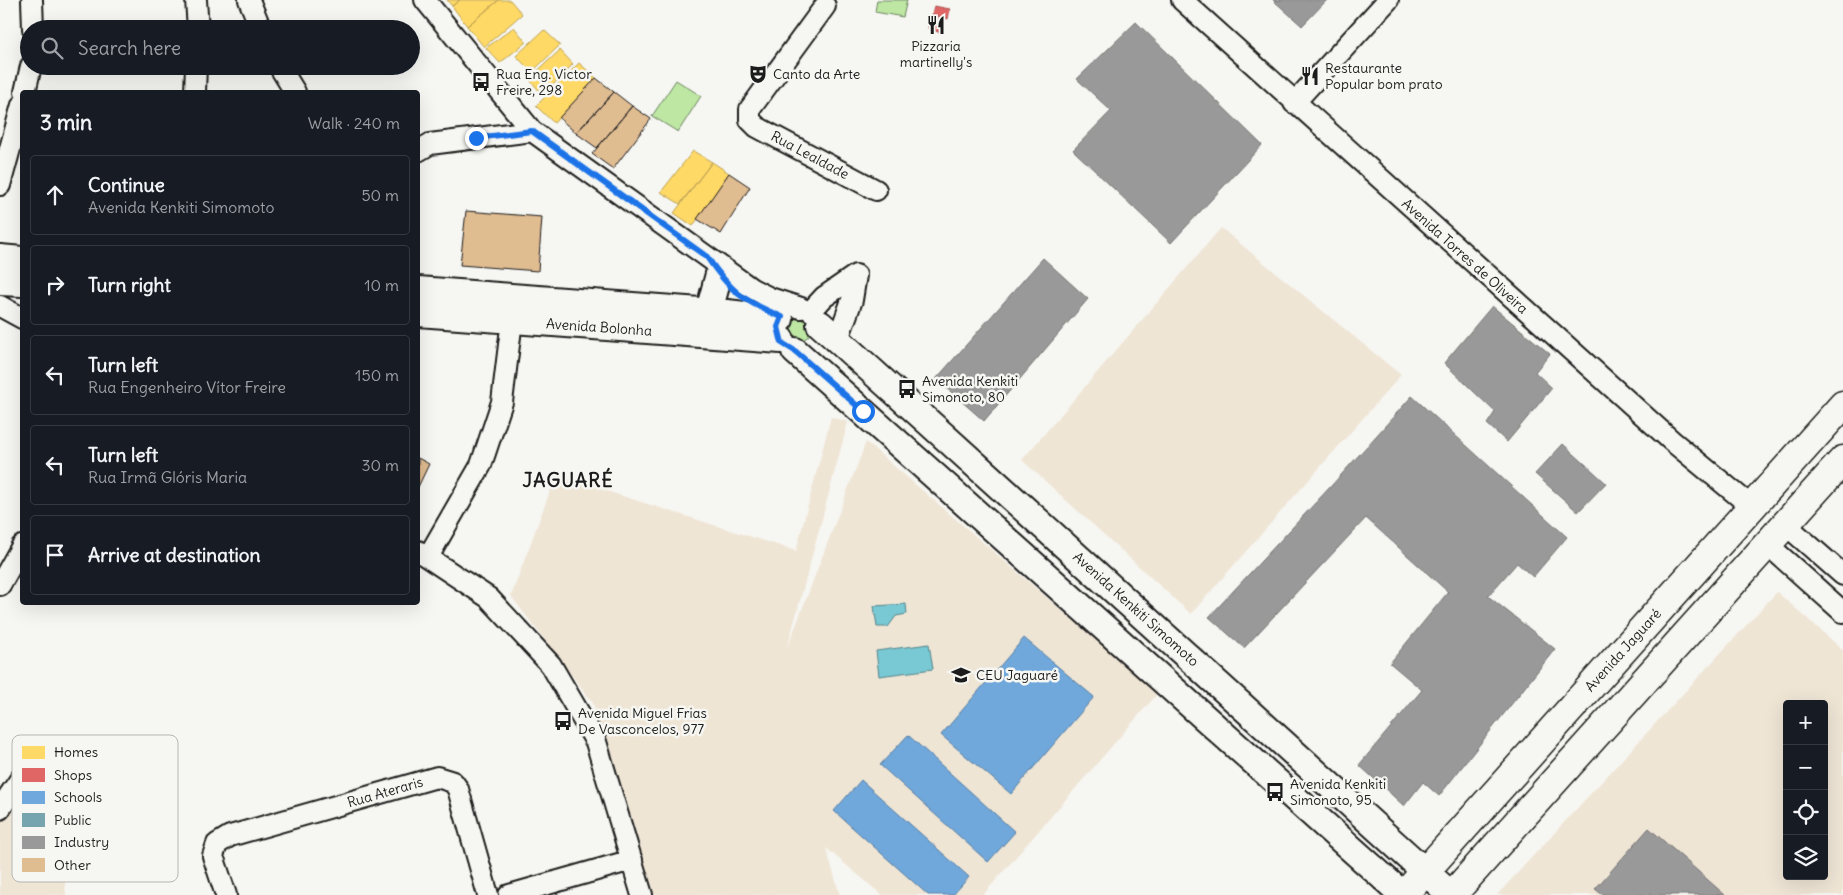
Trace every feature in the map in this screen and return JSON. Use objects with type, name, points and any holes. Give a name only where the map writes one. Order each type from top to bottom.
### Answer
[{"type":"highway","name":"Avenida Jaguaré","points":[[1404,895],[1843,405]]},
{"type":"highway","points":[[1452,895],[1843,460]]},
{"type":"main road","points":[[0,258],[20,260]]},
{"type":"main road","points":[[705,311],[711,304],[713,265]]},
{"type":"main road","points":[[0,282],[20,283]]},
{"type":"main road","name":"Avenida Bolonha","points":[[420,290],[705,311],[801,326]]},
{"type":"main road","name":"Avenida Bolonha","points":[[420,313],[512,320],[801,326]]},
{"type":"main road","points":[[801,326],[1051,578],[1404,895]]},
{"type":"main road","name":"Avenida Kenkiti Simomoto","points":[[801,326],[1075,554],[1452,895]]},
{"type":"main road","points":[[1051,578],[1075,554]]},
{"type":"street","points":[[32,0],[33,20]]},
{"type":"street","points":[[197,0],[198,20]]},
{"type":"street","points":[[249,0],[257,20]]},
{"type":"street","points":[[425,0],[532,131],[713,265],[763,295],[801,326]]},
{"type":"street","name":"Avenida Torres de Oliveira","points":[[1182,0],[1294,103],[1672,441],[1752,507]]},
{"type":"street","points":[[1294,103],[1388,0]]},
{"type":"street","name":"Rua Lealdade","points":[[825,6],[748,114],[750,120],[757,127],[876,190]]},
{"type":"street","points":[[25,90],[29,75]]},
{"type":"street","points":[[195,90],[196,75]]},
{"type":"street","points":[[285,75],[294,90]]},
{"type":"street","points":[[0,186],[20,111]]},
{"type":"street","points":[[420,150],[430,144],[532,131]]},
{"type":"street","points":[[0,306],[20,317]]},
{"type":"street","points":[[512,320],[502,402],[481,465],[423,554],[489,598],[551,666],[596,742],[642,895]]},
{"type":"street","points":[[1785,524],[1843,576]]},
{"type":"street","points":[[1767,544],[1843,612]]},
{"type":"street","points":[[0,585],[20,550]]},
{"type":"street","name":"Rua Ateraris","points":[[226,895],[213,856],[217,844],[230,836],[437,777],[454,782],[458,789],[488,895]]},
{"type":"street","points":[[0,809],[12,791]]},
{"type":"street","points":[[509,895],[632,860]]},
{"type":"shaded area","points":[[1221,228],[1401,375],[1191,614],[1022,460]]},
{"type":"shaded area","points":[[831,417],[848,422],[787,649],[866,442],[1158,693],[983,895],[882,895],[826,848],[840,895],[652,895],[593,703],[511,596],[556,475],[796,551]]},
{"type":"shaded area","points":[[1777,592],[1843,650],[1843,895],[1497,895]]},
{"type":"shaded area","points":[[12,805],[12,882],[65,882],[66,895],[0,895],[0,819]]},
{"type":"green space","points":[[877,0],[907,0],[903,17],[875,12]]},
{"type":"green space","points":[[676,80],[701,96],[678,132],[652,116]]},
{"type":"green space","points":[[800,318],[808,321],[811,329],[808,337],[800,340],[792,337],[789,329],[792,321]]},
{"type":"water","points":[[906,604],[907,614],[896,616],[888,627],[877,627],[874,606]]},
{"type":"water","points":[[929,644],[933,669],[879,676],[876,651]]},
{"type":"building: Homes","points":[[447,0],[460,0],[452,6]]},
{"type":"building: Homes","points":[[460,0],[499,0],[467,26],[452,6]]},
{"type":"building: Homes","points":[[499,0],[510,0],[522,14],[484,47],[467,26]]},
{"type":"building: Homes","points":[[514,27],[526,42],[500,63],[486,48]]},
{"type":"building: Homes","points":[[544,30],[560,45],[532,72],[516,56]]},
{"type":"building: Homes","points":[[560,50],[573,64],[543,95],[529,79]]},
{"type":"building: Homes","points":[[579,63],[596,78],[554,123],[536,106]]},
{"type":"building: Homes","points":[[693,151],[712,162],[680,204],[661,192]]},
{"type":"building: Homes","points":[[712,162],[729,173],[693,226],[674,213]]},
{"type":"building: Shops","points":[[934,6],[950,9],[948,19],[932,15]]},
{"type":"building: Shops","name":"Pizzaria martinelly's","points":[[931,17],[944,21],[941,33],[928,28]]},
{"type":"building: Schools","points":[[1024,638],[1094,697],[1011,794],[941,735]]},
{"type":"building: Schools","points":[[908,735],[1015,832],[988,862],[880,765]]},
{"type":"building: Schools","points":[[861,780],[969,877],[953,895],[928,895],[834,811]]},
{"type":"building: Public","name":"Canto da Arte","points":[[759,66],[766,72],[758,80],[750,76]]},
{"type":"building: Industry","points":[[1273,0],[1327,0],[1302,26]]},
{"type":"building: Industry","points":[[1136,22],[1262,145],[1171,243],[1073,150],[1111,111],[1077,79]]},
{"type":"building: Industry","points":[[1043,258],[1088,299],[984,421],[936,379]]},
{"type":"building: Industry","points":[[1492,306],[1550,354],[1535,372],[1552,388],[1507,442],[1487,424],[1495,412],[1444,363]]},
{"type":"building: Industry","points":[[1412,396],[1567,537],[1533,577],[1517,563],[1488,596],[1555,649],[1439,796],[1423,782],[1404,806],[1359,765],[1422,690],[1390,663],[1448,592],[1366,518],[1244,648],[1209,617]]},
{"type":"building: Industry","points":[[1563,444],[1606,483],[1578,512],[1535,474]]},
{"type":"building: Industry","points":[[1649,828],[1725,895],[1603,895],[1595,889]]},
{"type":"building: Other","points":[[596,78],[614,92],[576,133],[559,118]]},
{"type":"building: Other","points":[[614,92],[632,106],[597,148],[576,133]]},
{"type":"building: Other","points":[[632,106],[651,119],[613,169],[592,154]]},
{"type":"building: Other","points":[[729,173],[750,187],[721,234],[697,219]]},
{"type":"building: Other","points":[[466,211],[542,217],[538,271],[460,265]]},
{"type":"building: Other","points":[[420,459],[429,464],[420,483]]},
{"type":"place","name":"Pizzaria martinelly's","points":[[936,25]]},
{"type":"place","name":"Canto da Arte","points":[[758,74]]},
{"type":"place","name":"Restaurante Popular bom prato","points":[[1310,76]]},
{"type":"place","name":"Rua Eng. Victor Freire, 298","points":[[481,82]]},
{"type":"place","name":"Avenida Kenkiti Simonoto, 80","points":[[907,389]]},
{"type":"place","name":"CEU Jaguaré","points":[[961,675]]},
{"type":"place","name":"Avenida Miguel Frias De Vasconcelos, 977","points":[[563,721]]},
{"type":"place","name":"Avenida Kenkiti Simonoto, 95","points":[[1275,792]]},
{"type":"district","name":"JAGUARÉ","points":[[568,480]]},
{"type":"route","points":[[476,138],[532,131],[707,257],[719,274],[745,301],[782,317],[778,332],[782,343],[795,351],[863,411]]}]
